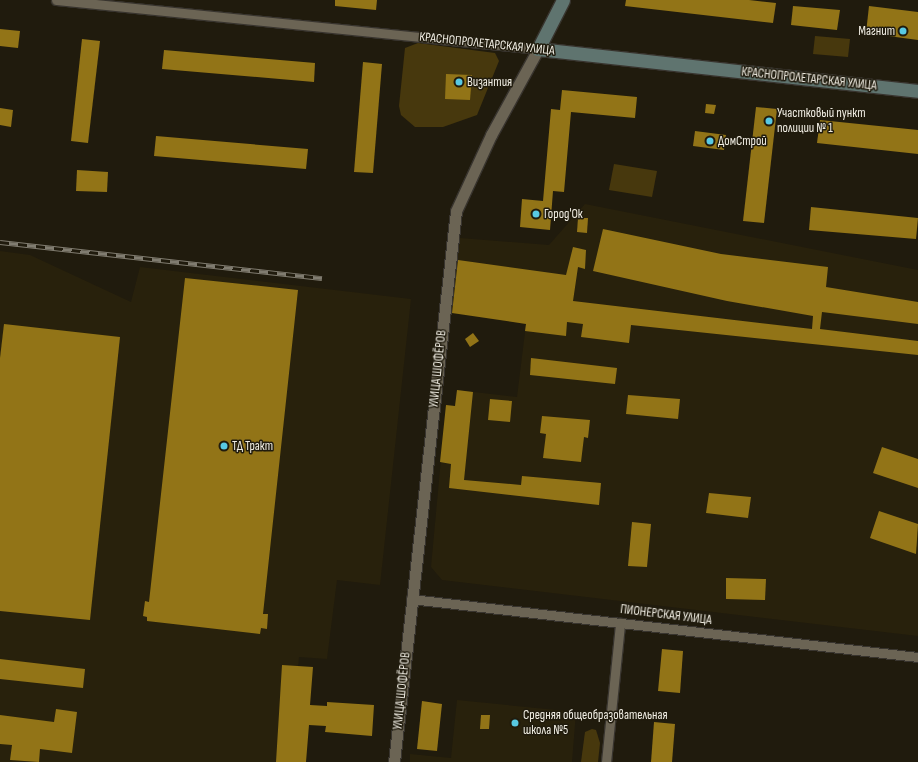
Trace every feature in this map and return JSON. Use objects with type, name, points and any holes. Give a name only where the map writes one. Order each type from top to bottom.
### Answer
[{"type":"main road","name":"УЛИЦА ШОФЁРОВ","points":[[538,49],[563,0]]},
{"type":"main road","name":"КРАСНОПРОЛЕТАРСКАЯ УЛИЦА","points":[[538,49],[918,91]]},
{"type":"street","name":"КРАСНОПРОЛЕТАРСКАЯ УЛИЦА","points":[[56,0],[538,49]]},
{"type":"street","name":"УЛИЦА ШОФЁРОВ","points":[[394,762],[411,599],[456,211],[491,135],[538,49]]},
{"type":"street","name":"ПИОНЕРСКАЯ УЛИЦА","points":[[411,599],[918,657]]},
{"type":"street","points":[[606,762],[620,623]]},
{"type":"shaded area","points":[[815,36],[850,39],[848,57],[813,54]]},
{"type":"shaded area","points":[[418,43],[495,53],[499,61],[477,115],[443,127],[415,127],[401,115],[399,106],[405,48]]},
{"type":"shaded area","points":[[614,164],[657,171],[652,197],[609,190]]},
{"type":"shaded area","points":[[585,204],[918,270],[918,636],[442,580],[431,567],[446,405],[455,406],[457,390],[517,397],[526,324],[450,313],[460,238],[549,245]]},
{"type":"shaded area","points":[[0,251],[30,255],[131,302],[140,267],[411,299],[380,585],[337,580],[327,659],[299,657],[290,762],[0,762]]},
{"type":"shaded area","name":"Средняя общеобразовательная школа №5","points":[[457,700],[576,712],[572,762],[410,762],[410,754],[451,758]]},
{"type":"shaded area","points":[[592,729],[596,730],[600,743],[598,762],[581,762],[585,732]]},
{"type":"building","points":[[335,0],[377,0],[376,10],[335,6]]},
{"type":"building","points":[[626,0],[749,0],[776,3],[773,23],[625,6]]},
{"type":"building","points":[[793,6],[840,10],[837,30],[791,25]]},
{"type":"building","points":[[869,6],[918,12],[918,40],[866,33]]},
{"type":"building","points":[[0,29],[20,31],[18,48],[0,46]]},
{"type":"building","points":[[82,39],[100,41],[88,143],[71,141]]},
{"type":"building","points":[[164,50],[315,63],[314,82],[162,69]]},
{"type":"building","points":[[363,62],[382,64],[373,173],[354,172]]},
{"type":"building","name":"Византия","points":[[446,74],[472,75],[470,100],[445,99]]},
{"type":"building","points":[[562,90],[637,97],[635,118],[571,112],[564,192],[553,191],[550,230],[520,227],[522,199],[543,201],[551,109],[560,110]]},
{"type":"building","points":[[706,104],[716,105],[714,114],[705,113]]},
{"type":"building","points":[[756,107],[777,109],[764,223],[743,221]]},
{"type":"building","points":[[0,108],[13,110],[11,127],[0,125]]},
{"type":"building","points":[[820,120],[918,130],[918,154],[817,143]]},
{"type":"building","name":"ДомСтрой","points":[[695,131],[726,135],[724,150],[693,146]]},
{"type":"building","points":[[156,136],[308,149],[306,169],[154,156]]},
{"type":"building","points":[[77,170],[108,172],[107,192],[76,191]]},
{"type":"building","points":[[811,207],[918,218],[916,239],[809,230]]},
{"type":"building","points":[[578,218],[588,218],[587,233],[577,232]]},
{"type":"building","points":[[603,229],[721,254],[828,267],[826,287],[918,302],[918,324],[822,312],[820,329],[918,341],[918,355],[631,325],[629,343],[581,337],[583,324],[567,322],[566,336],[525,331],[526,324],[452,313],[458,260],[566,275],[573,247],[586,250],[585,269],[578,267],[573,301],[812,329],[813,316],[727,301],[593,271]]},
{"type":"building","name":"ТД Тракт","points":[[185,278],[298,290],[263,614],[268,614],[267,629],[261,628],[260,634],[147,621],[147,617],[143,616],[145,601],[149,602]]},
{"type":"building","points":[[4,324],[120,337],[90,620],[0,611],[0,358]]},
{"type":"building","points":[[473,333],[479,341],[470,347],[465,339]]},
{"type":"building","points":[[531,358],[617,368],[615,384],[530,375]]},
{"type":"building","points":[[457,390],[473,392],[464,480],[521,485],[522,476],[601,483],[599,505],[449,488],[451,464],[440,462],[446,405],[455,406]]},
{"type":"building","points":[[628,395],[680,399],[678,419],[626,414]]},
{"type":"building","points":[[490,399],[512,401],[510,422],[488,420]]},
{"type":"building","points":[[542,416],[590,420],[588,438],[584,437],[581,462],[543,458],[546,434],[540,433]]},
{"type":"building","points":[[882,447],[918,459],[918,488],[873,473]]},
{"type":"building","points":[[709,493],[751,497],[748,518],[706,513]]},
{"type":"building","points":[[879,511],[918,524],[916,554],[870,538]]},
{"type":"building","points":[[632,522],[651,524],[647,567],[628,566]]},
{"type":"building","points":[[726,578],[766,579],[765,600],[726,599]]},
{"type":"building","points":[[662,649],[683,651],[680,693],[658,691]]},
{"type":"building","points":[[0,659],[85,669],[83,688],[0,679]]},
{"type":"building","points":[[282,665],[313,667],[310,705],[327,706],[327,702],[374,705],[372,736],[325,732],[326,726],[309,725],[306,762],[276,762]]},
{"type":"building","points":[[422,701],[442,704],[437,751],[417,749]]},
{"type":"building","points":[[56,709],[77,712],[72,753],[40,749],[39,762],[10,760],[12,745],[0,744],[0,715],[54,722]]},
{"type":"building","points":[[481,715],[490,715],[489,729],[480,729]]},
{"type":"building","points":[[654,722],[675,724],[672,762],[651,762]]},
{"type":"railway","points":[[0,242],[322,278]]},
{"type":"place","name":"Магнит","points":[[903,31]]},
{"type":"place","name":"Византия","points":[[459,82]]},
{"type":"place","name":"Участковый пункт полиции № 1","points":[[769,121]]},
{"type":"place","name":"ДомСтрой","points":[[710,141]]},
{"type":"place","name":"Город'Ок","points":[[536,214]]},
{"type":"place","name":"ТД Тракт","points":[[224,446]]},
{"type":"place","name":"Средняя общеобразовательная школа №5","points":[[515,723]]}]
